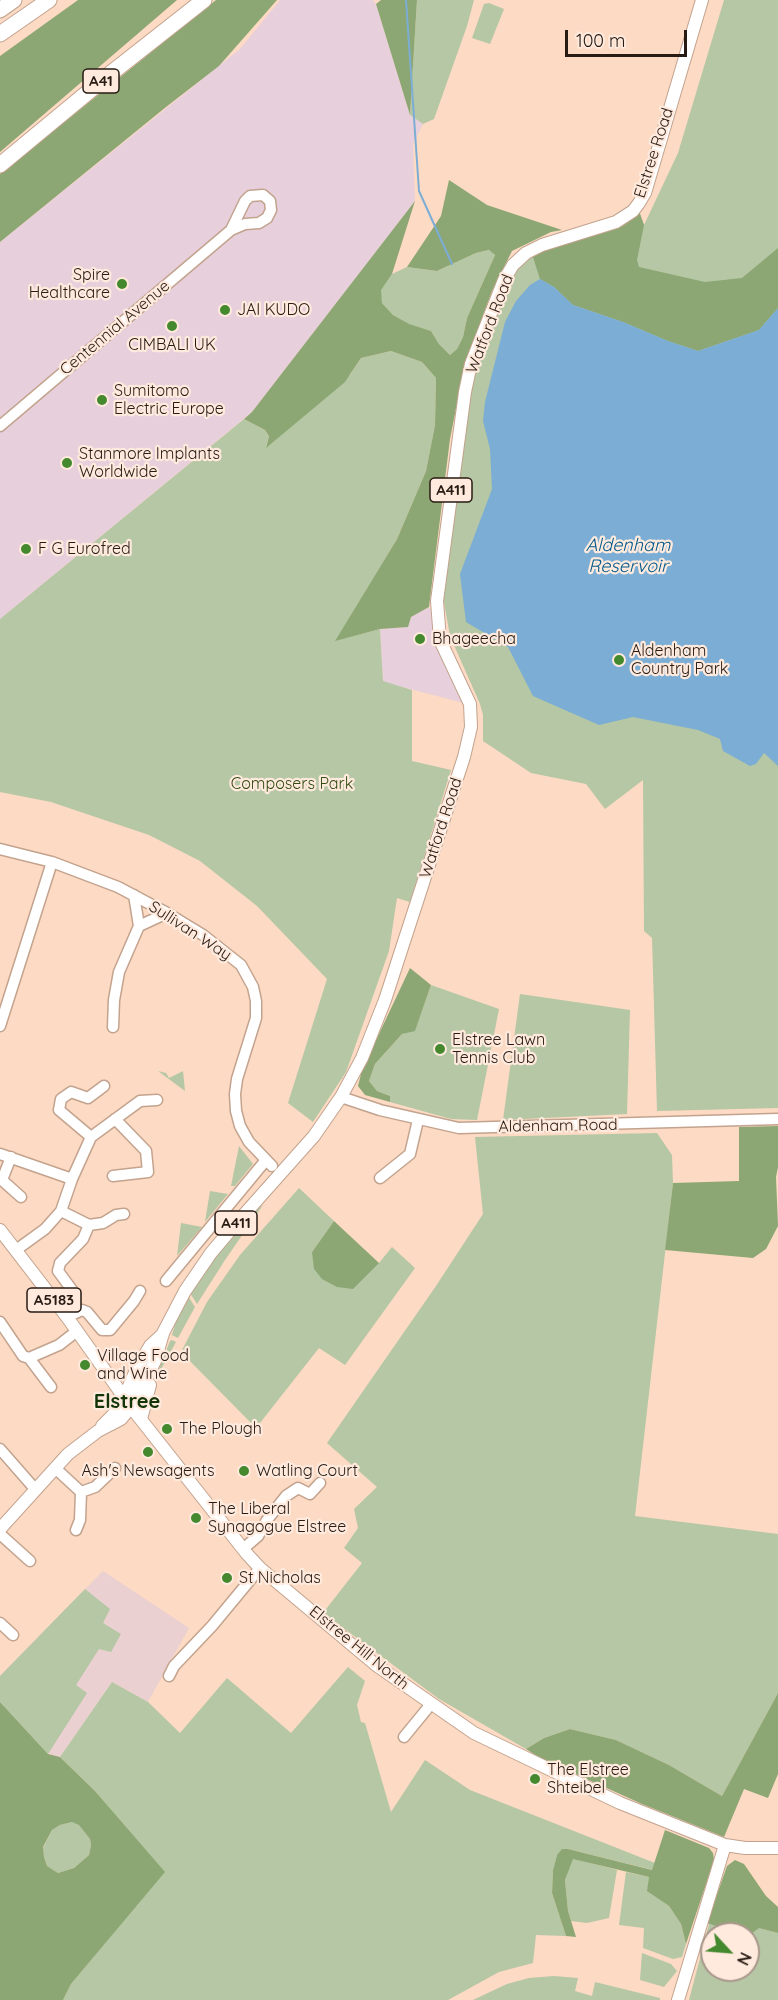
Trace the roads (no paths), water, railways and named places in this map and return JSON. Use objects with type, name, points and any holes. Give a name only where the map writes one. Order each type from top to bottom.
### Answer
[{"type":"highway","points":[[0,10],[14,0]]},
{"type":"highway","points":[[0,34],[49,0]]},
{"type":"highway","name":"A41","points":[[0,165],[204,0]]},
{"type":"main road","name":"Elstree Road","points":[[513,266],[526,253],[542,245],[616,222],[633,211],[639,203],[645,193],[702,0]]},
{"type":"main road","name":"Watford Road","points":[[128,1402],[155,1361],[163,1333],[186,1291],[211,1254],[314,1136],[341,1097],[362,1058],[385,1000],[464,756],[471,727],[470,704],[440,640],[437,601],[471,364],[504,280],[513,266]]},
{"type":"main road","name":"A5183","points":[[0,1230],[141,1419],[260,1568]]},
{"type":"main road","name":"Watford Road","points":[[128,1402],[137,1368],[150,1346],[163,1333]]},
{"type":"main road","points":[[141,1419],[155,1361]]},
{"type":"main road","points":[[105,1372],[124,1375],[137,1368]]},
{"type":"main road","points":[[0,1529],[68,1454],[98,1431],[121,1419],[128,1402]]},
{"type":"main road","name":"Elstree Hill North","points":[[260,1568],[376,1665],[474,1733],[630,1808],[724,1845]]},
{"type":"main road","name":"A5183","points":[[724,1845],[745,1848],[778,1848]]},
{"type":"main road","points":[[678,2000],[724,1845]]},
{"type":"street","points":[[263,195],[270,201],[272,210],[264,221],[246,224],[231,231],[247,198],[263,195]]},
{"type":"street","points":[[243,205],[244,214],[254,222]]},
{"type":"street","name":"Centennial Avenue","points":[[0,426],[231,231]]},
{"type":"street","name":"Sullivan Way","points":[[0,849],[52,862],[91,876],[168,913],[232,957],[241,965],[253,987],[256,1018],[234,1094],[240,1126],[249,1142],[269,1163],[166,1281]]},
{"type":"street","points":[[0,1026],[52,862]]},
{"type":"street","points":[[113,1027],[114,1000],[119,972],[139,926],[134,896]]},
{"type":"street","points":[[139,926],[168,913]]},
{"type":"street","points":[[91,1137],[59,1110],[61,1099],[71,1092],[88,1098],[104,1086]]},
{"type":"street","name":"Aldenham Road","points":[[341,1097],[418,1120],[459,1128],[778,1119]]},
{"type":"street","points":[[16,1250],[45,1229],[61,1211],[72,1179],[91,1137],[140,1101],[157,1100]]},
{"type":"street","points":[[113,1176],[148,1172],[146,1150],[115,1119]]},
{"type":"street","points":[[381,1178],[410,1154],[418,1120]]},
{"type":"street","points":[[21,1197],[2,1180],[5,1155],[72,1179]]},
{"type":"street","points":[[61,1211],[89,1225],[103,1222],[116,1215],[124,1215]]},
{"type":"street","points":[[75,1294],[58,1271],[60,1263],[83,1239],[89,1225]]},
{"type":"street","points":[[67,1317],[82,1310],[87,1312],[102,1330],[110,1330],[140,1291]]},
{"type":"street","points":[[0,1322],[51,1387]]},
{"type":"street","points":[[26,1357],[59,1345],[77,1331]]},
{"type":"street","points":[[0,1449],[34,1489]]},
{"type":"street","points":[[55,1468],[81,1492],[80,1520],[76,1530]]},
{"type":"street","points":[[81,1492],[95,1486],[115,1468]]},
{"type":"street","points":[[243,1549],[258,1536],[267,1520],[286,1496],[298,1488],[310,1494],[320,1483]]},
{"type":"street","points":[[0,1534],[30,1561]]},
{"type":"street","points":[[170,1676],[174,1666],[212,1626],[260,1568]]},
{"type":"street","points":[[0,1623],[13,1635]]},
{"type":"street","points":[[404,1737],[431,1704]]},
{"type":"water","name":"Aldenham Reservoir","points":[[540,279],[554,287],[573,305],[698,351],[759,330],[778,308],[778,766],[764,753],[756,764],[750,766],[723,751],[720,739],[698,730],[633,717],[599,725],[533,696],[508,647],[466,622],[460,574],[492,489],[490,449],[483,421],[485,402],[505,322],[516,301],[530,285]]},
{"type":"waterway","points":[[406,0],[419,191],[452,264]]},
{"type":"place","name":"Spire Healthcare","points":[[122,284]]},
{"type":"place","name":"JAI KUDO","points":[[225,310]]},
{"type":"place","name":"CIMBALI UK","points":[[172,326]]},
{"type":"place","name":"Sumitomo Electric Europe","points":[[102,400]]},
{"type":"place","name":"Stanmore Implants Worldwide","points":[[67,463]]},
{"type":"place","name":"F G Eurofred","points":[[26,549]]},
{"type":"place","name":"Bhageecha","points":[[420,639]]},
{"type":"place","name":"Aldenham Country Park","points":[[619,660]]},
{"type":"place","name":"Elstree Lawn Tennis Club","points":[[440,1049]]},
{"type":"place","name":"Village Food and Wine","points":[[85,1365]]},
{"type":"place","name":"The Plough","points":[[167,1429]]},
{"type":"place","name":"Ash's Newsagents","points":[[148,1452]]},
{"type":"place","name":"Watling Court","points":[[244,1471]]},
{"type":"place","name":"The Liberal Synagogue Elstree","points":[[196,1518]]},
{"type":"place","name":"St Nicholas","points":[[227,1578]]},
{"type":"place","name":"The Elstree Shteibel","points":[[535,1779]]},
{"type":"district","name":"Elstree","points":[[127,1402]]},
{"type":"park label","name":"Composers Park","points":[[292,784]]}]
